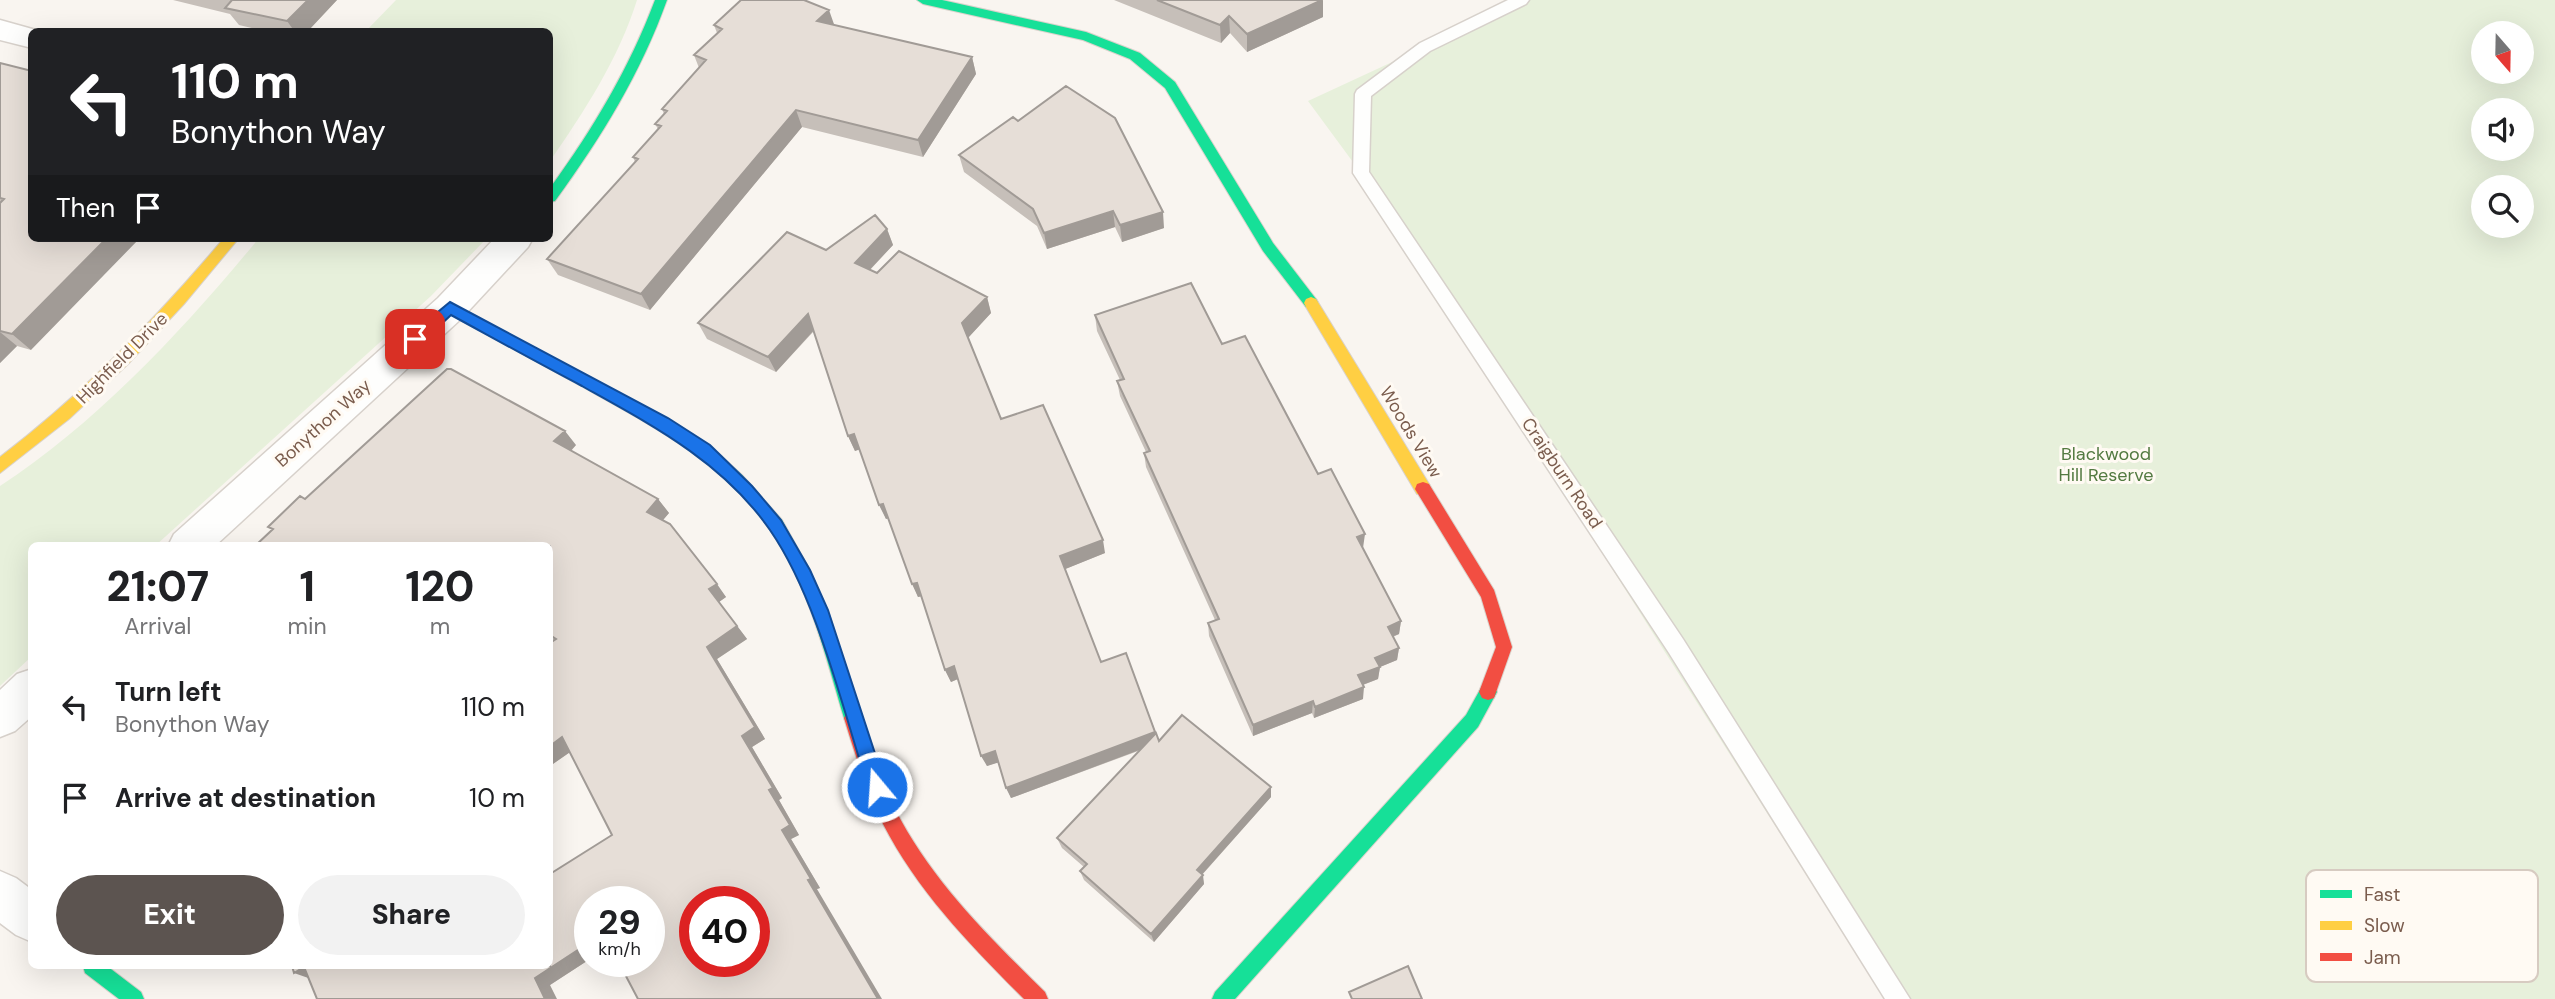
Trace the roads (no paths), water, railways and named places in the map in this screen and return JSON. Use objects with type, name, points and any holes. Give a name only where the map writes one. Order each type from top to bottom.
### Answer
[{"type":"street","points":[[553,193],[587,145],[620,90],[641,50],[661,0]]},
{"type":"street","name":"Woods View","points":[[923,0],[1086,36],[1135,56],[1170,85],[1268,247],[1304,292],[1488,595],[1504,647],[1490,687],[1472,721],[1222,999]]},
{"type":"street","points":[[0,30],[28,37]]},
{"type":"street","name":"Highfield Drive","points":[[0,466],[96,388],[193,286],[229,242]]},
{"type":"street","name":"Bonython Way","points":[[192,542],[450,308],[512,242]]},
{"type":"street","points":[[450,308],[662,423],[704,450],[746,490],[776,525],[802,570],[819,610],[877,787],[900,834],[926,880],[961,923],[1038,999]]},
{"type":"street","points":[[0,717],[28,692]]},
{"type":"street","points":[[0,894],[28,916]]},
{"type":"street","points":[[96,969],[134,999]]},
{"type":"lane","name":"Craigburn Road","points":[[1521,0],[1425,47],[1363,94],[1361,173],[1676,646],[1898,999]]},
{"type":"park label","name":"Blackwood Hill Reserve","points":[[2106,464]]}]
